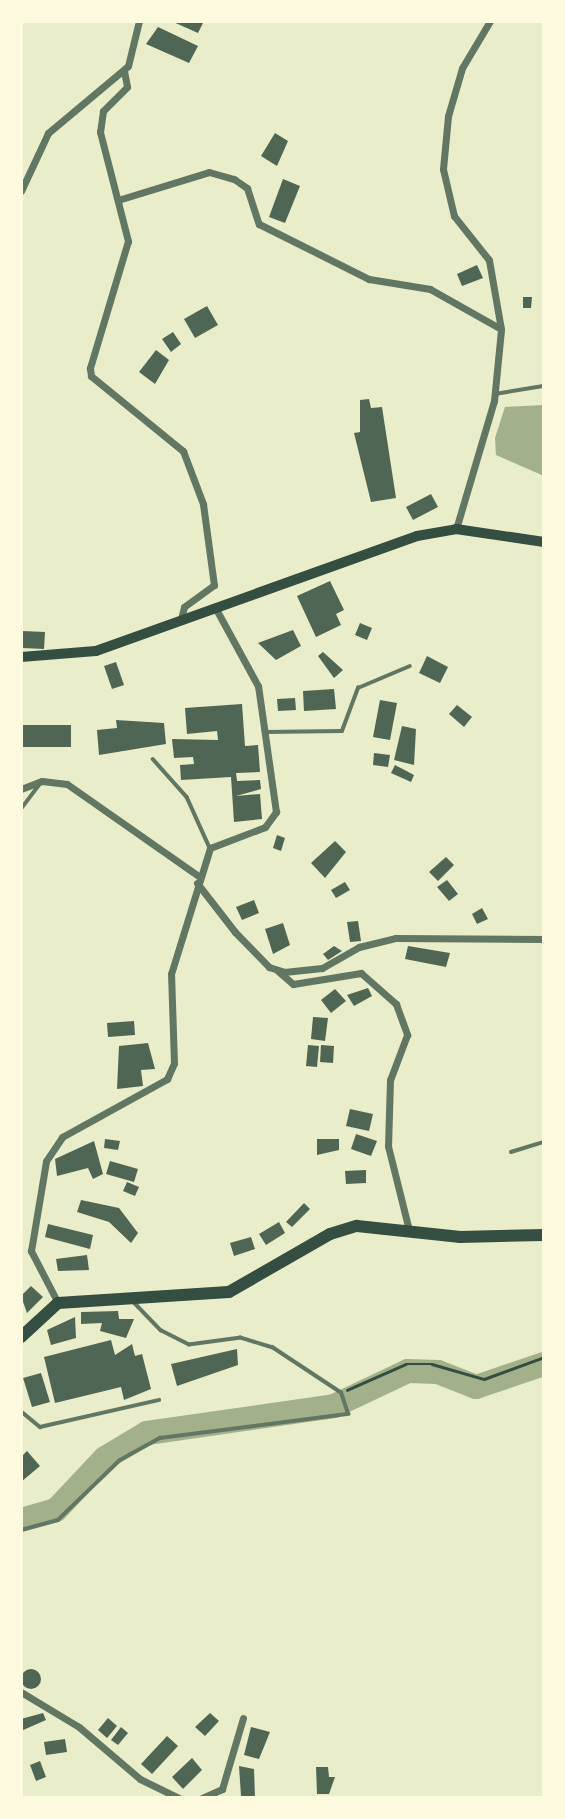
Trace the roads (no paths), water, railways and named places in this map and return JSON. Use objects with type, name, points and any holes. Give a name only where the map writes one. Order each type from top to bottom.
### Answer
[{"type":"highway","points":[[21,1337],[58,1303],[129,1296],[229,1292],[330,1234],[372,1225],[492,1239],[544,1235]]},
{"type":"main road","points":[[21,657],[96,651],[417,536],[456,529],[544,542]]},
{"type":"street","points":[[139,21],[124,71],[127,87],[100,119],[106,172],[118,200],[128,241],[90,368],[91,376],[183,451],[203,504],[214,585],[184,607],[181,619]]},
{"type":"street","points":[[456,529],[495,394],[501,329],[489,260],[454,216],[443,169],[448,116],[462,68],[490,21]]},
{"type":"street","points":[[21,191],[48,132],[124,71]]},
{"type":"street","points":[[118,200],[209,172],[234,179],[247,188],[259,223],[369,279],[430,289],[501,329]]},
{"type":"street","points":[[58,1303],[31,1251],[43,1171],[62,1137],[167,1080],[174,1063],[171,974],[210,848],[265,827],[276,812],[258,686],[215,607]]},
{"type":"street","points":[[21,789],[42,782],[66,784],[199,880],[234,932],[293,984],[361,973],[396,1004],[407,1035],[390,1080],[388,1146],[409,1230]]},
{"type":"street","points":[[278,970],[308,972],[359,947],[396,939],[544,939]]},
{"type":"street","points":[[21,1692],[79,1727],[140,1779],[179,1798]]},
{"type":"street","points":[[202,1798],[214,1797],[222,1789],[243,1718]]},
{"type":"lane","points":[[495,394],[544,386]]},
{"type":"lane","points":[[265,732],[342,731],[358,688],[411,666]]},
{"type":"lane","points":[[153,759],[187,797],[210,848]]},
{"type":"lane","points":[[21,809],[42,782]]},
{"type":"lane","points":[[511,1152],[544,1142]]},
{"type":"lane","points":[[21,1530],[58,1520],[120,1460],[160,1438],[331,1419],[347,1410],[342,1395],[253,1339],[189,1345],[176,1340],[142,1316],[129,1296]]},
{"type":"lane","points":[[21,1411],[40,1427],[159,1400]]},
{"type":"waterway","points":[[21,1520],[56,1510],[105,1458],[147,1433],[334,1406],[408,1371],[438,1372],[476,1387],[544,1364]]}]
